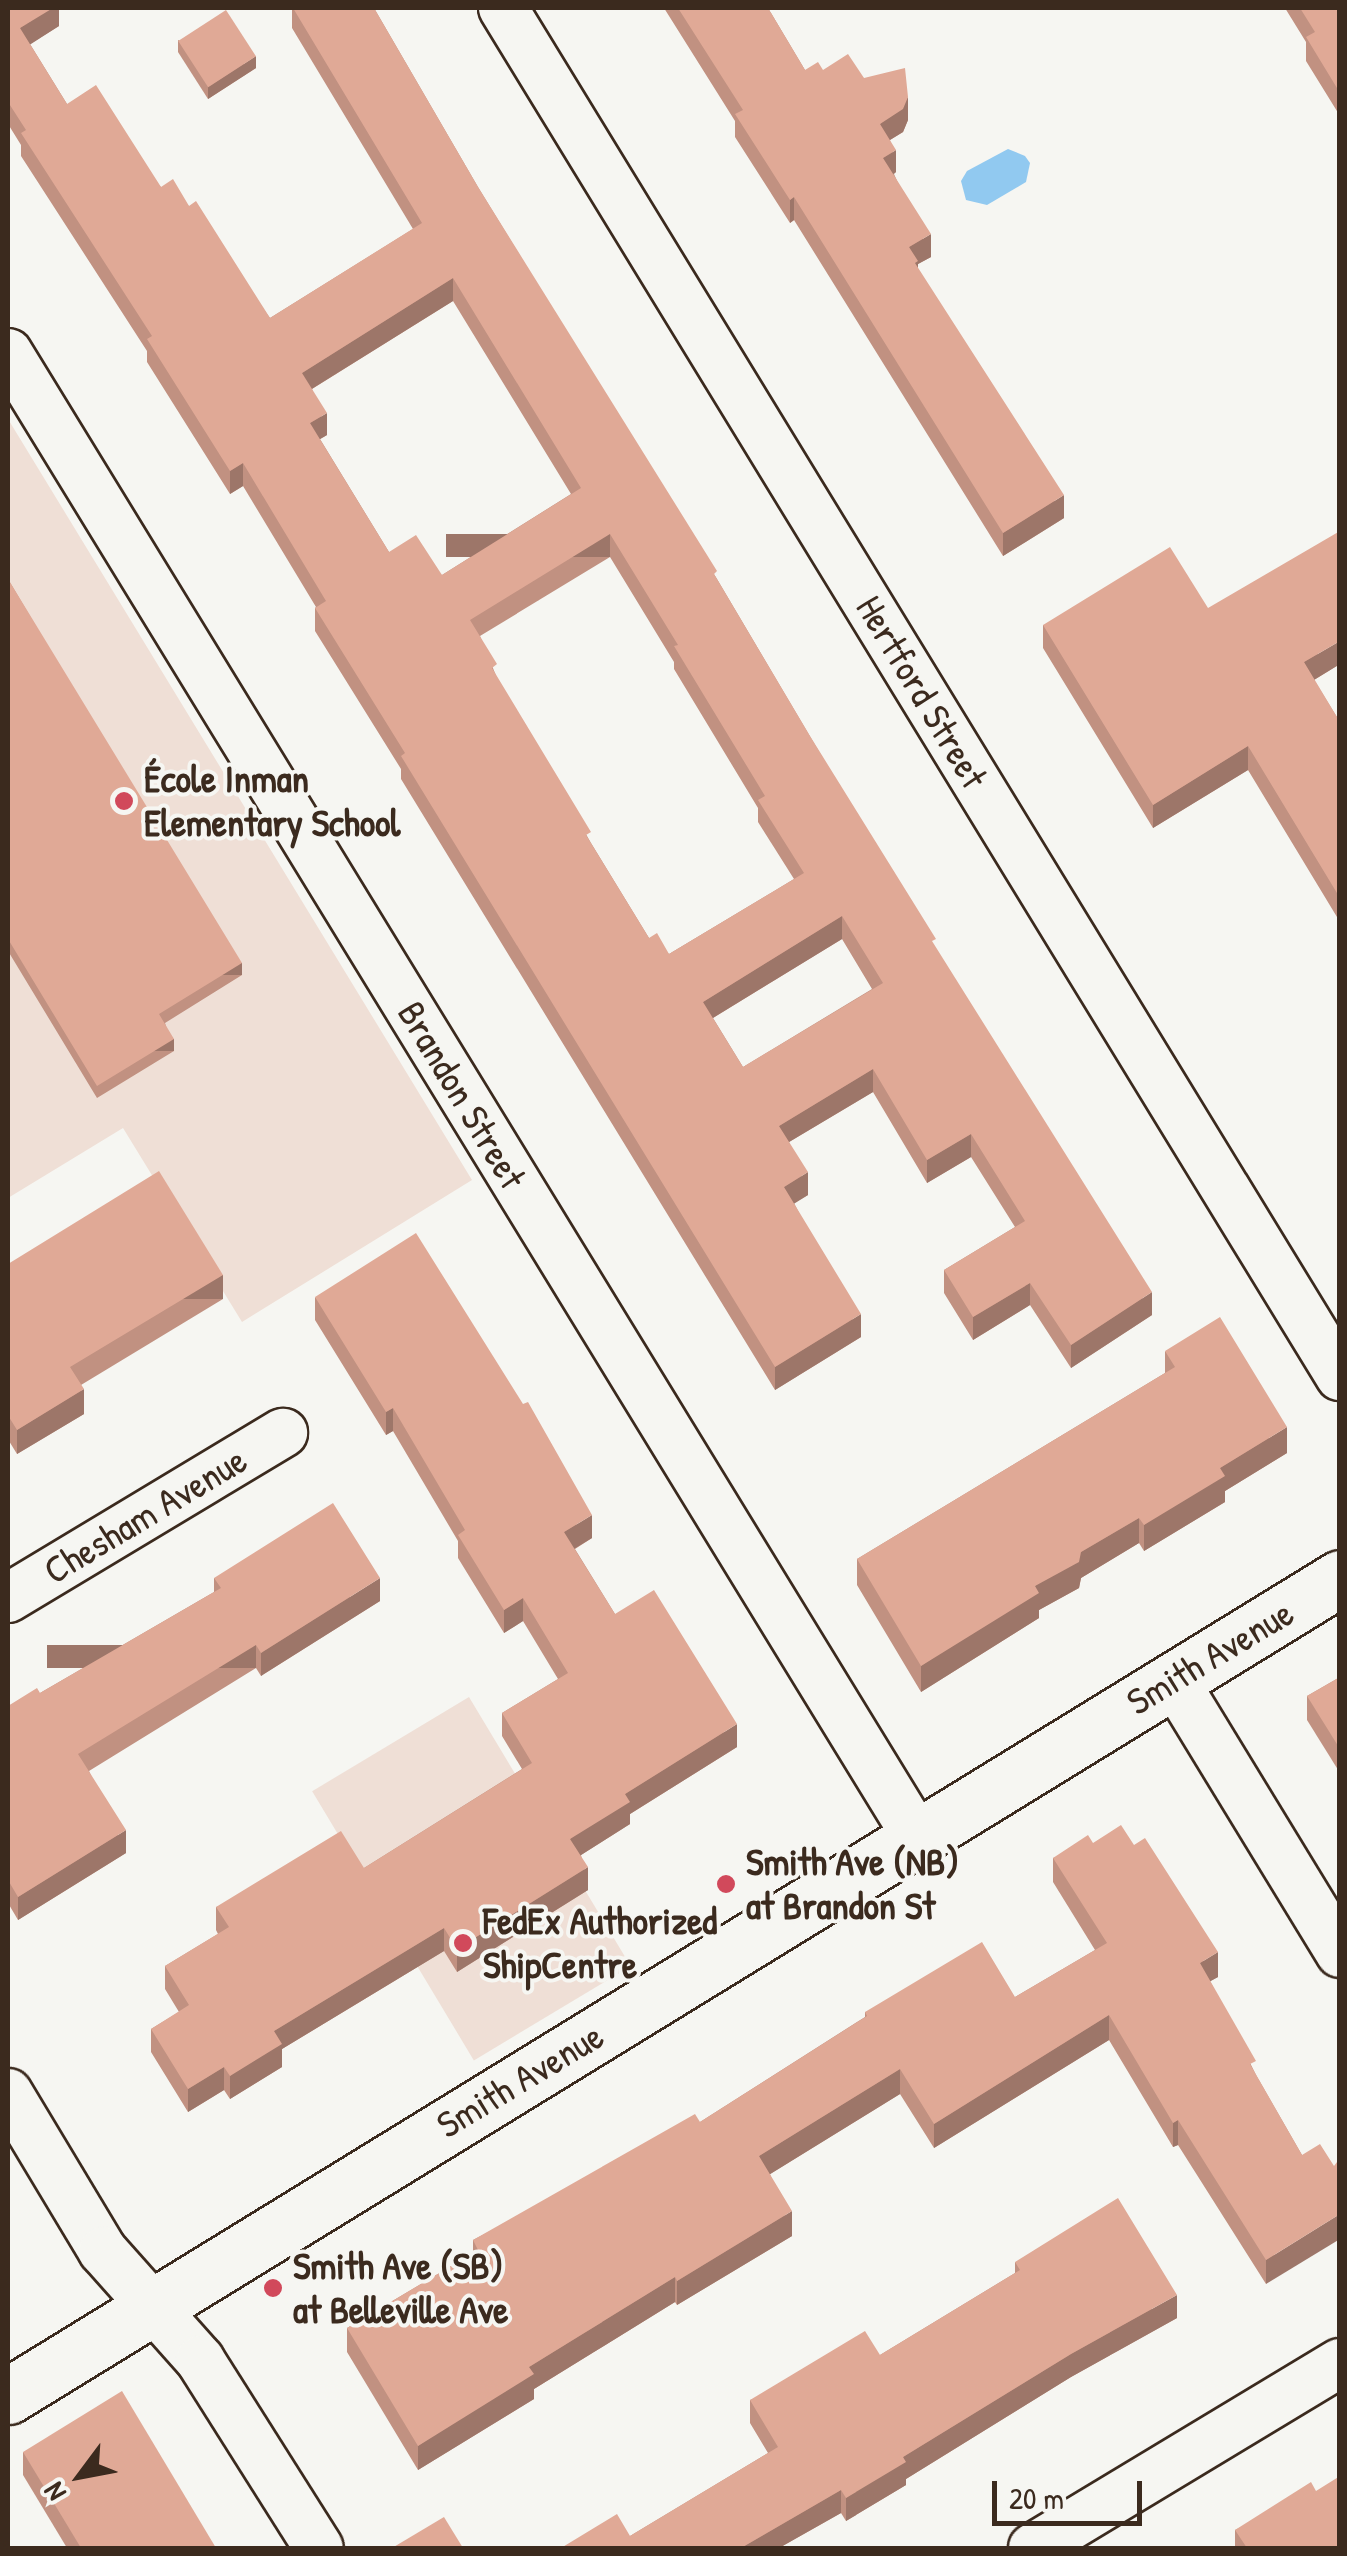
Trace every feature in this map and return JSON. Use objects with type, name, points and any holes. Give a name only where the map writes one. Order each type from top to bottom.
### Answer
[{"type":"street","name":"Hertford Street","points":[[504,8],[1340,1376]]},
{"type":"street","name":"Brandon Street","points":[[8,353],[916,1837]]},
{"type":"street","name":"Chesham Avenue","points":[[8,1598],[282,1432]]},
{"type":"street","name":"Smith Avenue","points":[[8,2396],[1340,1578]]},
{"type":"street","points":[[1172,1679],[1340,1953]]},
{"type":"street","points":[[8,2093],[103,2251],[193,2350],[319,2548]]},
{"type":"street","points":[[1032,2548],[1340,2362]]},
{"type":"shaded area","name":"École Inman Elementary School","points":[[8,419],[472,1180],[242,1322],[123,1128],[8,1198]]},
{"type":"shaded area","points":[[469,1697],[631,1966],[474,2060],[312,1791]]},
{"type":"water","points":[[1008,149],[1025,156],[1030,163],[1026,182],[987,205],[966,200],[961,181],[967,171]]},
{"type":"building","points":[[8,8],[53,8],[20,28],[67,104],[96,85],[161,187],[173,179],[189,206],[196,201],[270,318],[422,223],[293,8],[374,8],[478,187],[717,571],[714,574],[810,736],[936,939],[932,941],[1152,1292],[1071,1345],[1030,1283],[973,1317],[944,1270],[1025,1221],[971,1134],[927,1160],[873,1069],[779,1126],[808,1172],[784,1187],[861,1314],[775,1367],[401,756],[405,753],[315,608],[326,601],[243,463],[230,471],[147,339],[152,336],[21,133],[26,130],[8,102]],"holes":[[[453,278],[581,488],[442,575],[416,535],[389,552],[310,423],[327,413],[302,373]],[[610,534],[765,796],[758,800],[804,873],[669,954],[657,933],[649,938],[586,835],[591,832],[492,668],[497,664],[470,620]],[[842,916],[883,983],[743,1067],[703,1002]]]},
{"type":"building","points":[[678,8],[768,8],[805,70],[818,62],[823,70],[848,54],[864,78],[905,68],[908,97],[903,109],[880,124],[896,150],[883,158],[931,234],[909,247],[918,261],[915,263],[1064,495],[1003,533],[794,197],[790,200],[735,114],[743,110]]},
{"type":"building","points":[[1300,8],[1340,8],[1340,93],[1306,37],[1315,32]]},
{"type":"building","points":[[226,10],[256,56],[208,87],[178,41]]},
{"type":"building","points":[[1340,531],[1340,641],[1304,662],[1340,722],[1340,898],[1248,746],[1153,805],[1043,625],[1170,547],[1208,608]]},
{"type":"building","points":[[8,579],[242,963],[159,1014],[174,1039],[97,1086],[8,939]]},
{"type":"building","points":[[159,1171],[223,1275],[70,1367],[84,1389],[17,1430],[8,1418],[8,1264]]},
{"type":"building","points":[[416,1233],[523,1404],[528,1402],[592,1515],[564,1532],[615,1614],[654,1590],[737,1724],[625,1794],[630,1802],[570,1839],[588,1867],[457,1949],[444,1928],[274,2031],[282,2044],[230,2076],[224,2067],[188,2089],[151,2029],[189,2005],[165,1966],[229,1927],[216,1907],[341,1831],[364,1868],[532,1763],[502,1713],[568,1673],[523,1598],[504,1610],[458,1535],[465,1530],[393,1408],[386,1412],[315,1297]]},
{"type":"building","points":[[1220,1317],[1287,1427],[1220,1468],[1225,1476],[1144,1525],[1139,1518],[1081,1552],[1079,1562],[1035,1586],[1039,1593],[921,1666],[857,1559],[1175,1367],[1165,1351]]},
{"type":"building","points":[[333,1503],[380,1578],[261,1653],[256,1645],[78,1754],[126,1830],[18,1897],[8,1880],[8,1706],[37,1688],[40,1693],[221,1588],[214,1578]]},
{"type":"building","points":[[1340,1677],[1340,1749],[1307,1696]]},
{"type":"building","points":[[1121,1825],[1134,1845],[1145,1838],[1218,1952],[1200,1963],[1256,2061],[1250,2064],[1302,2155],[1320,2144],[1334,2166],[1340,2158],[1340,2214],[1266,2260],[1178,2120],[1173,2123],[1109,2015],[934,2124],[900,2069],[759,2156],[792,2211],[529,2367],[534,2374],[418,2446],[347,2328],[478,2250],[473,2240],[695,2114],[700,2122],[867,2016],[865,2012],[982,1942],[1015,1997],[1107,1943],[1053,1858],[1088,1835],[1093,1843]]},
{"type":"building","points":[[1118,2198],[1177,2295],[1071,2354],[903,2457],[906,2462],[846,2498],[841,2490],[741,2548],[561,2548],[617,2514],[630,2536],[778,2447],[750,2400],[865,2331],[880,2355],[1020,2270],[1015,2262]]},
{"type":"building","points":[[122,2391],[216,2548],[81,2548],[23,2452]]},
{"type":"building","points":[[1340,2476],[1340,2548],[1247,2548],[1235,2530],[1311,2482],[1316,2491]]},
{"type":"building","points":[[444,2517],[463,2548],[392,2548]]},
{"type":"place","name":"École Inman Elementary School","points":[[124,801]]},
{"type":"place","name":"Smith Ave (NB) at Brandon St","points":[[726,1884]]},
{"type":"place","name":"FedEx Authorized ShipCentre","points":[[463,1943]]},
{"type":"place","name":"Smith Ave (SB) at Belleville Ave","points":[[273,2288]]}]
